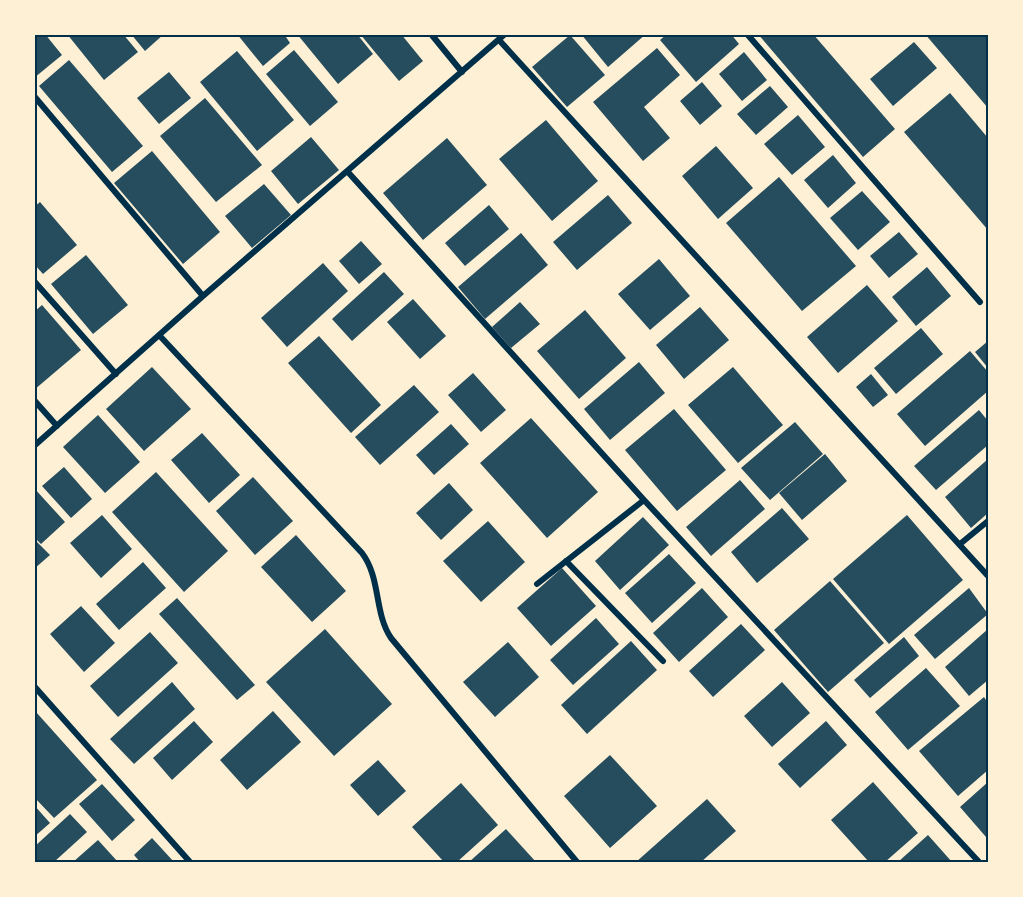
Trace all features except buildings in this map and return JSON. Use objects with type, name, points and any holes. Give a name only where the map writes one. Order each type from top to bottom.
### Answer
[{"type":"street","points":[[431,34],[462,72]]},
{"type":"street","points":[[34,446],[505,34]]},
{"type":"street","points":[[747,34],[981,302]]},
{"type":"street","points":[[499,40],[988,576]]},
{"type":"street","points":[[34,96],[203,296]]},
{"type":"street","points":[[347,171],[644,500],[979,862]]},
{"type":"street","points":[[34,281],[116,374]]},
{"type":"street","points":[[159,335],[362,553],[374,575],[385,628],[391,638],[577,862]]},
{"type":"street","points":[[34,400],[57,426]]},
{"type":"street","points":[[537,584],[644,500]]},
{"type":"street","points":[[960,544],[988,520]]},
{"type":"street","points":[[566,561],[663,661]]},
{"type":"street","points":[[34,686],[190,862]]}]
